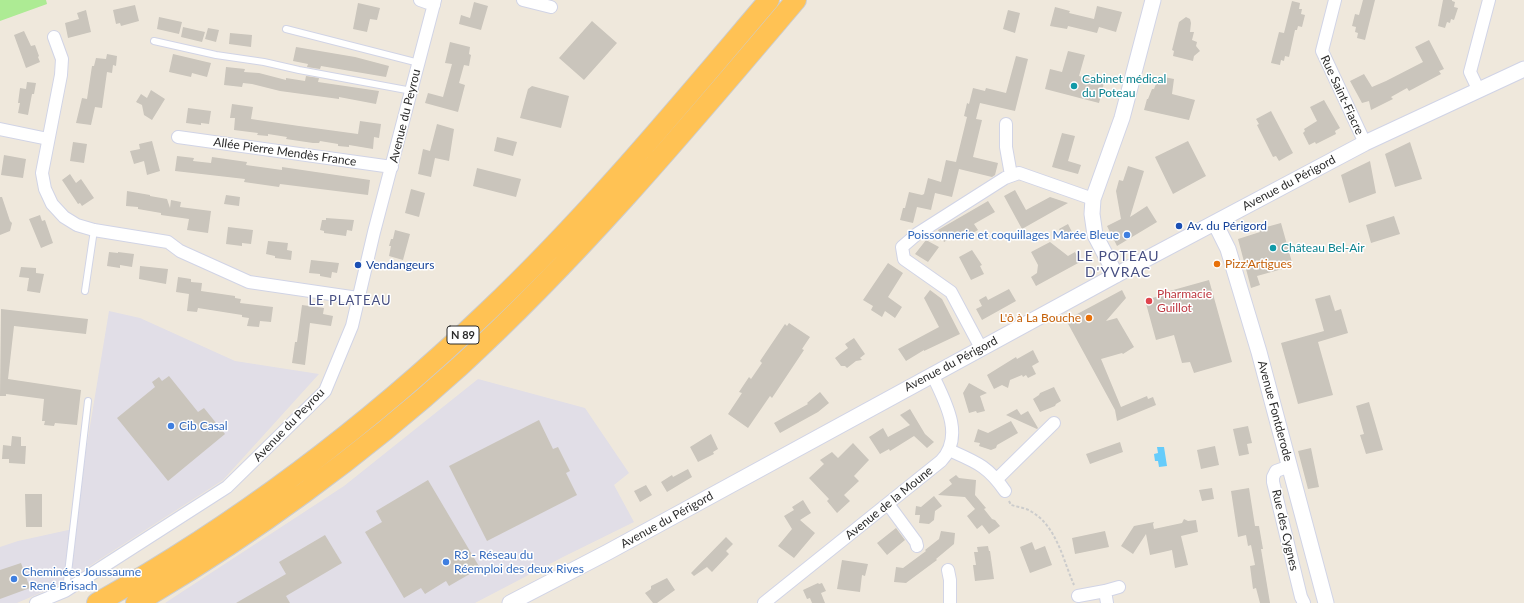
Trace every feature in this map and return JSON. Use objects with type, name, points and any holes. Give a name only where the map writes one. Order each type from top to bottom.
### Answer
[{"type":"highway","name":"N 89","points":[[97,603],[207,536],[267,495],[356,428],[441,355],[489,310],[569,229],[672,114],[770,0]]},
{"type":"highway","name":"N 89","points":[[136,603],[201,563],[314,484],[367,445],[459,366],[549,278],[598,227],[684,131],[796,0]]},
{"type":"street","points":[[420,0],[435,2]]},
{"type":"street","points":[[523,0],[552,7]]},
{"type":"street","points":[[1116,275],[1096,235],[1092,214],[1094,199],[1122,118],[1152,0]]},
{"type":"street","name":"Rue Saint-Fiacre","points":[[1335,0],[1322,51],[1365,143]]},
{"type":"street","points":[[1478,89],[1470,72],[1489,0]]},
{"type":"street","name":"Avenue du Peyrou","points":[[36,603],[66,591],[227,487],[325,391],[352,326],[435,2]]},
{"type":"street","points":[[54,37],[62,59],[61,75],[42,173],[45,189],[52,204],[64,217],[77,225],[94,230],[168,242],[180,251],[249,282],[358,298]]},
{"type":"street","name":"Avenue du Périgord","points":[[510,603],[595,559],[980,348],[1365,143],[1478,89],[1524,69]]},
{"type":"street","points":[[1006,124],[1006,147],[1011,175]]},
{"type":"street","points":[[0,129],[48,139]]},
{"type":"street","name":"Allée Pierre Mendès France","points":[[178,138],[392,167]]},
{"type":"street","points":[[980,348],[951,292],[904,259],[902,247],[917,234],[1005,178],[1019,173],[1094,199]]},
{"type":"street","name":"Avenue Fontderode","points":[[1215,223],[1228,249],[1259,352],[1326,603]]},
{"type":"street","points":[[932,374],[952,425],[953,438],[949,450],[983,465],[997,479],[1005,491]]},
{"type":"street","points":[[997,479],[1054,423]]},
{"type":"street","name":"Avenue de la Moune","points":[[764,603],[941,461],[949,450]]},
{"type":"street","name":"Rue des Cygnes","points":[[1290,466],[1276,471],[1273,478],[1301,597],[1304,603]]},
{"type":"street","points":[[888,504],[916,542],[917,546]]},
{"type":"street","points":[[948,570],[950,580],[950,603]]},
{"type":"street","points":[[1078,596],[1119,587]]},
{"type":"street","points":[[1105,591],[1107,603]]},
{"type":"lane","points":[[286,29],[419,63]]},
{"type":"lane","points":[[154,41],[216,55],[264,62],[412,91]]},
{"type":"lane","points":[[85,291],[94,230]]},
{"type":"lane","points":[[66,591],[88,401]]},
{"type":"path","points":[[1005,491],[1011,505],[1031,511],[1047,524],[1053,533],[1078,596]]},
{"type":"shaded area","points":[[109,311],[140,318],[235,361],[319,374],[223,480],[63,583],[17,603],[0,603],[0,547],[18,541],[73,529]]},
{"type":"shaded area","points":[[478,379],[585,408],[629,473],[614,485],[634,522],[475,603],[165,603],[344,486]]},
{"type":"green space","points":[[0,0],[46,0],[47,4],[0,21]]},
{"type":"water","points":[[1157,447],[1164,447],[1167,466],[1159,467],[1158,461],[1155,461],[1154,454],[1158,453]]},
{"type":"building","points":[[1363,0],[1375,0],[1365,40],[1357,38],[1358,33],[1355,32],[1356,27],[1352,26],[1355,14],[1359,15]]},
{"type":"building","points":[[1443,0],[1452,0],[1455,2],[1454,7],[1458,8],[1454,20],[1451,19],[1450,23],[1447,22],[1445,28],[1438,26]]},
{"type":"building","points":[[1292,1],[1300,3],[1299,9],[1302,9],[1301,14],[1305,15],[1302,27],[1298,26],[1297,30],[1295,30],[1289,57],[1285,56],[1284,61],[1281,60],[1280,65],[1271,63],[1279,32],[1284,33]]},
{"type":"building","points":[[474,2],[488,6],[481,30],[459,24],[461,15],[470,18]]},
{"type":"building","points":[[358,3],[380,8],[377,20],[370,19],[367,32],[353,29]]},
{"type":"building","points":[[135,5],[139,21],[121,26],[120,23],[116,24],[113,10]]},
{"type":"building","points":[[1097,6],[1122,12],[1116,32],[1099,27],[1097,33],[1068,26],[1067,29],[1050,26],[1055,7],[1070,11],[1069,13],[1094,19]]},
{"type":"building","points":[[86,10],[91,32],[68,38],[65,23],[79,19],[77,13]]},
{"type":"building","points":[[1008,10],[1020,13],[1015,33],[1003,29]]},
{"type":"building","points":[[159,17],[182,22],[179,34],[157,29]]},
{"type":"building","points":[[1186,17],[1190,19],[1190,32],[1194,32],[1192,40],[1197,42],[1196,46],[1200,51],[1194,56],[1193,61],[1173,56],[1174,51],[1172,50],[1179,22]]},
{"type":"building","points":[[592,21],[617,43],[584,80],[559,58]]},
{"type":"building","points":[[183,27],[205,32],[202,42],[181,37]]},
{"type":"building","points":[[208,28],[219,30],[216,42],[205,39]]},
{"type":"building","points":[[24,31],[31,46],[35,45],[40,62],[26,68],[14,35]]},
{"type":"building","points":[[230,33],[252,35],[251,47],[229,44]]},
{"type":"building","points":[[1429,40],[1444,69],[1439,71],[1441,74],[1409,91],[1407,88],[1391,97],[1393,99],[1371,110],[1369,101],[1362,103],[1350,81],[1364,74],[1372,87],[1423,62],[1415,47]]},
{"type":"building","points":[[450,42],[470,47],[469,54],[471,55],[469,66],[464,65],[459,83],[465,85],[458,112],[425,103],[428,93],[443,97],[452,64],[445,63]]},
{"type":"building","points":[[296,47],[355,57],[389,66],[386,77],[321,66],[320,69],[307,67],[308,64],[293,61]]},
{"type":"building","name":"Cabinet médical du Poteau","points":[[1068,51],[1085,55],[1079,76],[1104,83],[1099,103],[1045,89],[1050,69],[1062,72]]},
{"type":"building","points":[[107,54],[117,56],[116,66],[113,65],[112,73],[107,72],[102,108],[95,107],[91,125],[76,123],[82,98],[87,99],[92,66],[94,66],[96,58],[106,59]]},
{"type":"building","points":[[173,54],[211,63],[207,77],[192,73],[191,77],[169,72]]},
{"type":"building","points":[[1016,56],[1028,59],[1015,111],[980,103],[976,119],[982,120],[973,157],[998,163],[995,175],[992,177],[959,169],[952,197],[935,193],[931,210],[917,207],[913,223],[900,220],[909,192],[922,195],[924,194],[928,178],[941,182],[946,160],[956,162],[967,117],[964,116],[973,88],[985,91],[986,88],[1006,93]]},
{"type":"building","points":[[226,67],[245,69],[244,72],[259,73],[286,80],[286,78],[305,81],[306,76],[319,78],[318,82],[379,91],[376,104],[339,97],[339,99],[280,91],[252,84],[243,83],[242,87],[224,85]]},
{"type":"building","points":[[1159,76],[1174,79],[1172,94],[1195,100],[1189,120],[1144,110],[1147,99],[1152,89],[1154,89]]},
{"type":"building","points":[[27,82],[36,83],[34,94],[32,94],[28,115],[18,113],[20,88],[26,89]]},
{"type":"building","points":[[532,86],[569,96],[561,128],[520,118],[528,89]]},
{"type":"building","points":[[151,90],[165,99],[152,120],[144,115],[142,105],[136,102],[141,94],[147,98]]},
{"type":"building","points":[[1324,100],[1340,128],[1335,131],[1336,134],[1316,144],[1315,142],[1309,145],[1303,133],[1305,131],[1304,129],[1317,121],[1310,107]]},
{"type":"building","points":[[232,104],[253,107],[251,119],[358,134],[360,121],[381,124],[379,138],[374,137],[373,149],[349,145],[349,147],[338,146],[338,144],[320,141],[319,143],[313,143],[286,139],[287,137],[268,134],[268,136],[257,135],[258,133],[234,130],[235,118],[230,118]]},
{"type":"building","points":[[188,108],[211,111],[209,124],[201,123],[201,125],[186,123]]},
{"type":"building","points":[[1271,111],[1293,153],[1279,161],[1276,156],[1273,157],[1257,125],[1259,124],[1256,119]]},
{"type":"building","points":[[437,124],[454,129],[449,161],[435,158],[431,177],[418,174],[423,149],[430,151]]},
{"type":"building","points":[[1062,133],[1075,136],[1068,161],[1081,165],[1078,174],[1052,167]]},
{"type":"building","points":[[497,137],[517,142],[513,156],[494,151]]},
{"type":"building","points":[[152,141],[160,171],[147,175],[144,161],[134,164],[130,151],[140,149],[139,144]]},
{"type":"building","points":[[1188,141],[1206,176],[1173,194],[1155,157]]},
{"type":"building","points":[[73,142],[87,144],[84,163],[70,161]]},
{"type":"building","points":[[1410,142],[1422,179],[1395,187],[1385,154]]},
{"type":"building","points":[[4,155],[26,159],[23,178],[1,175]]},
{"type":"building","points":[[177,156],[194,158],[193,161],[211,163],[212,157],[247,162],[246,165],[282,170],[282,167],[370,180],[368,195],[280,184],[279,187],[244,182],[245,179],[175,171]]},
{"type":"building","points":[[1370,161],[1376,193],[1349,203],[1341,175]]},
{"type":"building","points":[[1128,166],[1144,171],[1130,217],[1147,206],[1157,222],[1117,246],[1107,226],[1121,219],[1116,191],[1119,180],[1123,181]]},
{"type":"building","points":[[477,168],[521,179],[516,197],[473,186]]},
{"type":"building","points":[[70,174],[76,183],[81,179],[94,198],[82,206],[80,203],[78,204],[62,180]]},
{"type":"building","points":[[411,189],[425,193],[419,217],[405,213]]},
{"type":"building","points":[[1015,190],[1026,210],[1050,197],[1068,203],[1022,229],[1004,196]]},
{"type":"building","points":[[127,191],[167,199],[170,208],[171,200],[181,202],[180,207],[211,211],[208,233],[187,230],[189,219],[161,215],[161,213],[138,209],[138,207],[126,206]]},
{"type":"building","points":[[226,195],[240,197],[239,206],[224,204]]},
{"type":"building","points":[[0,197],[2,197],[12,223],[10,231],[0,235]]},
{"type":"building","points":[[988,201],[995,212],[974,224],[978,230],[968,236],[965,230],[944,242],[938,230]]},
{"type":"building","points":[[40,215],[42,221],[45,220],[53,243],[41,248],[29,219]]},
{"type":"building","points":[[1394,216],[1400,234],[1371,243],[1366,225]]},
{"type":"building","points":[[326,218],[354,220],[352,231],[347,230],[346,236],[324,233],[324,231],[320,230],[322,220],[326,220]]},
{"type":"building","points":[[1281,223],[1293,266],[1257,276],[1260,285],[1251,288],[1238,239],[1260,232],[1259,229]]},
{"type":"building","points":[[1068,224],[1073,234],[1064,238],[1059,229]]},
{"type":"building","points":[[228,227],[253,230],[251,244],[242,243],[242,246],[226,244]]},
{"type":"building","points":[[395,230],[410,234],[403,260],[389,256],[391,246],[389,246],[391,239],[393,239]]},
{"type":"building","points":[[926,240],[939,247],[928,262],[915,254]]},
{"type":"building","points":[[268,241],[288,243],[287,250],[292,251],[291,260],[275,258],[275,256],[266,254]]},
{"type":"building","points":[[1050,242],[1068,256],[1075,252],[1080,262],[1036,286],[1031,277],[1037,273],[1038,265],[1031,252]]},
{"type":"building","points":[[972,250],[982,265],[980,266],[984,274],[971,280],[959,257]]},
{"type":"building","points":[[109,252],[134,254],[132,267],[120,265],[120,268],[107,266]]},
{"type":"building","points":[[311,260],[339,263],[337,273],[332,272],[331,278],[320,276],[320,274],[309,273]]},
{"type":"building","points":[[888,263],[903,273],[888,297],[902,307],[895,318],[885,311],[882,317],[871,310],[873,306],[863,300]]},
{"type":"building","points":[[140,266],[168,269],[166,284],[139,279]]},
{"type":"building","points":[[21,267],[36,268],[36,273],[44,274],[40,293],[27,291],[29,278],[19,277]]},
{"type":"building","points":[[178,277],[191,279],[191,282],[202,283],[201,291],[235,296],[235,298],[241,299],[240,303],[273,307],[271,322],[260,321],[259,327],[247,326],[249,318],[242,317],[242,315],[198,308],[197,312],[187,311],[189,294],[176,292]]},
{"type":"building","points":[[1209,280],[1232,362],[1194,373],[1190,362],[1182,363],[1174,335],[1156,340],[1145,300],[1167,294],[1166,292]]},
{"type":"building","points":[[1009,289],[1016,301],[982,320],[976,309],[982,306],[979,300],[986,296],[988,300]]},
{"type":"building","points":[[930,290],[942,299],[960,334],[924,350],[906,361],[898,349],[939,327],[924,298]]},
{"type":"building","points":[[1122,290],[1126,298],[1106,321],[1117,318],[1134,347],[1123,354],[1101,359],[1121,407],[1147,396],[1148,399],[1153,397],[1156,405],[1117,421],[1115,410],[1066,320]]},
{"type":"building","points":[[1330,295],[1335,311],[1341,309],[1348,333],[1318,342],[1333,395],[1298,404],[1281,343],[1324,331],[1315,299]]},
{"type":"building","points":[[302,305],[324,308],[323,314],[333,316],[331,326],[310,323],[305,365],[292,363],[295,342],[297,342]]},
{"type":"building","points":[[1,309],[88,319],[86,334],[14,326],[8,379],[81,390],[77,425],[55,423],[54,426],[44,425],[45,421],[42,421],[44,399],[6,394],[6,396],[0,396]]},
{"type":"building","points":[[789,323],[810,337],[802,349],[804,350],[772,398],[770,396],[748,428],[728,414],[742,393],[739,392],[749,377],[751,379],[762,363],[760,361],[785,324],[787,326]]},
{"type":"building","points":[[854,338],[865,354],[860,358],[862,360],[856,361],[847,368],[845,366],[841,366],[835,358],[848,348],[845,344]]},
{"type":"building","points":[[1033,350],[1039,362],[1032,366],[1036,374],[1028,378],[1026,375],[1023,377],[1022,375],[1010,380],[1008,388],[1002,385],[994,389],[987,375],[1016,357],[1017,359]]},
{"type":"building","name":"Cib Casal","points":[[169,376],[198,412],[204,408],[225,434],[168,481],[117,418],[155,387],[152,382],[159,377],[162,381]]},
{"type":"building","points":[[969,383],[987,393],[980,396],[985,411],[969,413],[963,393]]},
{"type":"building","points":[[1054,387],[1061,401],[1055,406],[1040,412],[1033,399],[1040,393]]},
{"type":"building","points":[[820,392],[829,403],[818,412],[780,433],[774,423],[808,404],[807,403]]},
{"type":"building","points":[[1369,402],[1383,450],[1366,454],[1360,435],[1364,434],[1356,406]]},
{"type":"building","points":[[910,409],[925,434],[934,442],[927,448],[914,436],[890,451],[889,449],[880,454],[869,437],[883,428],[888,437],[910,425],[900,415]]},
{"type":"building","points":[[1017,409],[1021,415],[1028,411],[1038,428],[1037,429],[1006,415]]},
{"type":"building","points":[[539,420],[553,449],[558,447],[570,471],[566,473],[577,495],[487,541],[449,466]]},
{"type":"building","points":[[1011,421],[1018,433],[997,445],[996,448],[991,450],[979,446],[980,443],[974,442],[978,429],[988,433]]},
{"type":"building","points":[[1248,426],[1252,443],[1247,444],[1249,454],[1239,456],[1233,429]]},
{"type":"building","points":[[711,434],[718,449],[713,452],[714,454],[698,462],[690,447]]},
{"type":"building","points":[[12,436],[21,437],[21,446],[26,446],[25,464],[9,463],[9,459],[2,459],[3,445],[11,446]]},
{"type":"building","points":[[1120,442],[1123,452],[1090,464],[1086,454]]},
{"type":"building","points":[[853,443],[869,460],[854,476],[859,481],[844,495],[850,501],[837,513],[827,501],[829,499],[809,478],[824,464],[820,460],[832,452],[838,458]]},
{"type":"building","points":[[1215,446],[1219,465],[1201,469],[1197,450]]},
{"type":"building","points":[[1311,448],[1319,487],[1308,489],[1298,451]]},
{"type":"building","points":[[688,469],[692,477],[667,492],[661,482],[672,475],[673,477]]},
{"type":"building","points":[[956,475],[959,478],[976,480],[975,495],[986,508],[984,509],[992,519],[995,520],[1000,526],[989,534],[982,525],[977,529],[967,516],[975,509],[965,497],[938,495],[952,484],[949,480]]},
{"type":"building","points":[[428,480],[480,568],[449,586],[446,581],[425,594],[421,588],[404,598],[365,532],[382,522],[376,511]]},
{"type":"building","points":[[646,485],[652,495],[640,502],[634,491]]},
{"type":"building","points":[[1212,488],[1214,499],[1202,501],[1199,490]]},
{"type":"building","points":[[1249,488],[1255,526],[1259,526],[1263,549],[1261,549],[1270,603],[1260,603],[1256,588],[1253,589],[1250,566],[1255,565],[1251,545],[1248,546],[1246,535],[1238,537],[1231,491]]},
{"type":"building","points":[[25,494],[42,494],[42,527],[26,527]]},
{"type":"building","points":[[934,496],[942,506],[935,511],[934,520],[929,524],[919,523],[920,515],[915,515],[916,506],[921,507]]},
{"type":"building","points":[[803,500],[811,513],[800,520],[815,533],[794,558],[778,546],[792,529],[784,516],[794,510],[792,507]]},
{"type":"building","points":[[1184,519],[1188,521],[1196,520],[1198,532],[1181,536],[1188,565],[1175,568],[1172,550],[1150,555],[1146,534],[1133,554],[1121,546],[1134,526],[1154,522],[1154,529],[1182,523]]},
{"type":"building","points":[[896,528],[905,540],[887,555],[877,543]]},
{"type":"building","points":[[941,531],[955,533],[954,544],[936,559],[937,560],[906,583],[894,582],[896,567],[903,568],[926,551],[925,550],[939,539]]},
{"type":"building","points":[[1105,531],[1109,547],[1075,554],[1072,538]]},
{"type":"building","points":[[325,535],[342,563],[286,596],[290,603],[236,603],[286,574],[279,562]]},
{"type":"building","points":[[726,537],[733,544],[726,551],[729,554],[712,572],[707,567],[694,576],[691,573]]},
{"type":"building","points":[[1032,542],[1035,550],[1045,546],[1052,565],[1030,573],[1020,547]]},
{"type":"building","points":[[988,546],[994,579],[975,581],[973,565],[976,565],[974,552],[978,552],[977,547]]},
{"type":"building","points":[[842,560],[868,564],[865,576],[862,575],[860,592],[837,589]]},
{"type":"building","name":"Cheminées Joussaume - René Brisach","points":[[21,563],[30,588],[0,599],[0,570]]},
{"type":"building","points":[[667,578],[675,590],[657,603],[653,603],[645,593],[651,589],[651,586]]},
{"type":"building","points":[[818,583],[822,583],[826,591],[821,593],[825,603],[812,603],[810,598],[807,599],[803,590]]},
{"type":"place","name":"Cabinet médical du Poteau","points":[[1074,86]]},
{"type":"place","name":"Av. du Périgord","points":[[1179,226]]},
{"type":"place","name":"Poissonnerie et coquillages Marée Bleue","points":[[1127,235]]},
{"type":"place","name":"Château Bel-Air","points":[[1273,248]]},
{"type":"place","name":"Pizz'Artigues","points":[[1217,264]]},
{"type":"place","name":"Vendangeurs","points":[[358,265]]},
{"type":"place","name":"Pharmacie Guillot","points":[[1149,301]]},
{"type":"place","name":"L'ô à La Bouche","points":[[1089,318]]},
{"type":"place","name":"Cib Casal","points":[[171,426]]},
{"type":"place","name":"R3 - Réseau du Réemploi des deux Rives","points":[[446,562]]},
{"type":"place","name":"Cheminées Joussaume - René Brisach","points":[[14,579]]},
{"type":"district","name":"LE POTEAU D'YVRAC","points":[[1118,264]]},
{"type":"district","name":"LE PLATEAU","points":[[350,301]]}]
